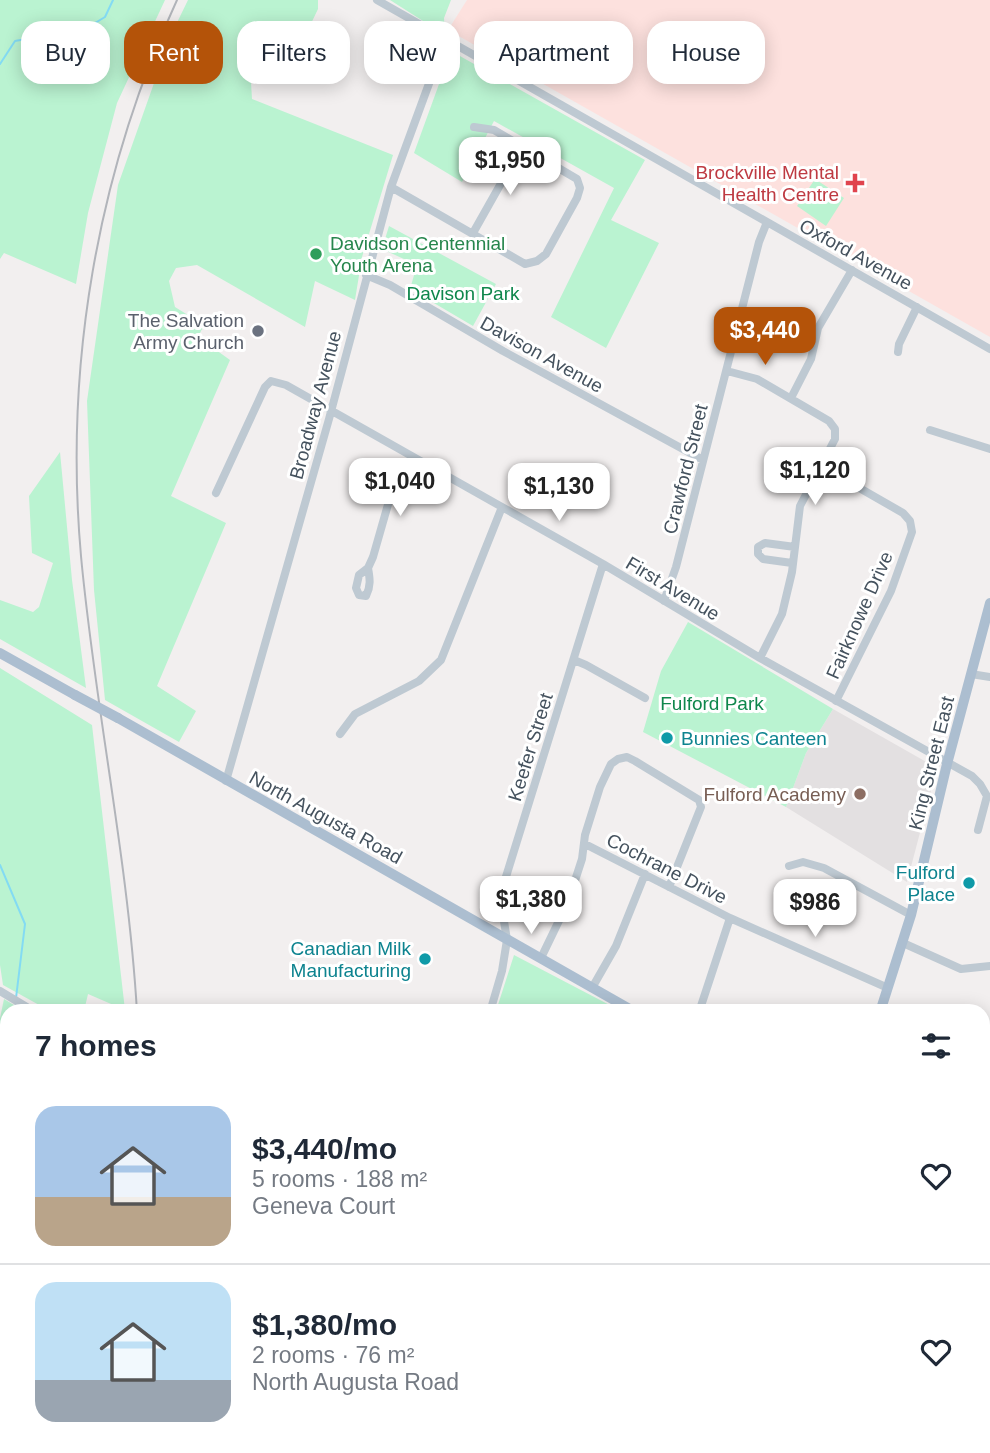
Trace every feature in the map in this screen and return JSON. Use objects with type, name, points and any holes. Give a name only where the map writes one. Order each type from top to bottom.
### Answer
[{"type":"main road","name":"King Street East","points":[[883,1004],[911,915],[947,764],[990,603]]},
{"type":"main road","name":"North Augusta Road","points":[[0,653],[621,1004]]},
{"type":"street","name":"Oxford Avenue","points":[[377,0],[413,21]]},
{"type":"street","name":"Oxford Avenue","points":[[460,48],[990,349]]},
{"type":"street","name":"Broadway Avenue","points":[[226,781],[391,187],[429,84]]},
{"type":"street","points":[[391,187],[525,264],[537,261],[546,254],[577,198],[580,188],[577,178],[494,130],[474,127]]},
{"type":"street","points":[[472,233],[522,146]]},
{"type":"street","name":"Crawford Street","points":[[664,601],[676,567],[767,222]]},
{"type":"street","points":[[791,398],[811,359],[818,328],[852,270]]},
{"type":"street","name":"Davison Avenue","points":[[366,275],[390,285],[503,351],[703,460]]},
{"type":"street","points":[[898,352],[917,307]]},
{"type":"street","points":[[727,371],[757,379],[829,421],[835,429],[835,439],[800,506],[782,614],[760,658]]},
{"type":"street","name":"First Avenue","points":[[216,493],[265,387],[271,382],[286,385],[603,564],[760,658],[972,776],[981,784],[987,796],[978,830]]},
{"type":"street","points":[[930,429],[990,449]]},
{"type":"street","points":[[368,568],[394,487],[411,456]]},
{"type":"street","name":"Fairknowe Drive","points":[[822,464],[903,513],[910,521],[912,532],[891,591],[836,701]]},
{"type":"street","points":[[340,734],[355,714],[419,681],[441,660],[502,507]]},
{"type":"street","points":[[792,564],[763,559],[758,554],[758,547],[765,543],[795,547]]},
{"type":"street","name":"Keefer Street","points":[[508,940],[500,896],[603,564]]},
{"type":"street","points":[[574,660],[645,698]]},
{"type":"street","points":[[971,674],[990,677]]},
{"type":"street","points":[[541,958],[568,902],[600,787],[611,764],[618,759],[627,757],[635,761],[699,800],[701,807],[669,887]]},
{"type":"street","name":"Cochrane Drive","points":[[585,844],[730,918],[888,988]]},
{"type":"street","points":[[789,866],[803,862],[824,868],[911,915]]},
{"type":"street","points":[[592,988],[616,946],[645,874]]},
{"type":"street","points":[[702,1004],[730,918]]},
{"type":"street","points":[[492,1004],[508,940]]},
{"type":"street","points":[[903,943],[961,969],[989,969]]},
{"type":"street","points":[[0,991],[21,1004]]},
{"type":"shaded area","name":"Brockville Mental Health Centre","points":[[467,0],[990,0],[990,337],[543,84],[633,84],[633,21],[474,21],[474,45],[460,37],[460,21],[454,21]]},
{"type":"shaded area","name":"Fulford Academy","points":[[833,709],[937,768],[907,882],[786,807],[806,753]]},
{"type":"green space","points":[[0,0],[165,0],[155,21],[124,21],[126,84],[117,103],[88,213],[76,284],[4,253],[0,259]]},
{"type":"green space","points":[[188,0],[318,0],[318,9],[312,21],[237,21],[237,84],[251,84],[252,99],[393,155],[362,257],[355,300],[315,281],[305,327],[197,265],[176,268],[169,281],[175,307],[204,325],[198,337],[230,360],[171,496],[226,523],[157,686],[196,711],[179,742],[105,700],[94,590],[87,401],[118,185],[154,84],[223,84],[223,21],[178,21]]},
{"type":"green space","points":[[390,0],[451,0],[444,21],[423,21]]},
{"type":"green space","points":[[460,56],[474,64],[474,84],[510,84],[645,160],[611,220],[659,243],[606,348],[551,317],[614,188],[494,121],[462,182],[414,153],[439,84],[460,84]]},
{"type":"green space","points":[[815,179],[844,198],[826,226],[797,206]]},
{"type":"green space","name":"Davison Park","points":[[389,226],[496,284],[473,326],[410,289],[417,265],[382,249]]},
{"type":"green space","points":[[60,452],[86,688],[0,639],[0,600],[33,612],[39,607],[53,563],[32,553],[29,496]]},
{"type":"green space","name":"Fulford Park","points":[[688,622],[833,709],[806,753],[786,807],[643,732],[661,671]]},
{"type":"green space","points":[[0,668],[92,725],[124,1004],[111,1004],[88,994],[86,1004],[37,1004],[3,985],[0,965]]},
{"type":"green space","points":[[514,955],[608,1004],[498,1004]]},
{"type":"waterway","points":[[0,64],[15,41],[48,39],[63,32],[80,32],[105,17],[113,0]]},
{"type":"waterway","points":[[0,865],[25,924],[16,998]]},
{"type":"railway","points":[[136,1004],[119,841],[94,670],[81,556],[77,485],[78,413],[83,342],[107,202],[126,133],[149,66],[177,0]]},
{"type":"place","name":"Brockville Mental Health Centre","points":[[855,183]]},
{"type":"place","name":"Davidson Centennial Youth Arena","points":[[316,254]]},
{"type":"place","name":"The Salvation Army Church","points":[[258,331]]},
{"type":"place","name":"Bunnies Canteen","points":[[667,738]]},
{"type":"place","name":"Fulford Academy","points":[[860,794]]},
{"type":"place","name":"Fulford Place","points":[[969,883]]},
{"type":"place","name":"Canadian Milk Manufacturing","points":[[425,959]]}]
